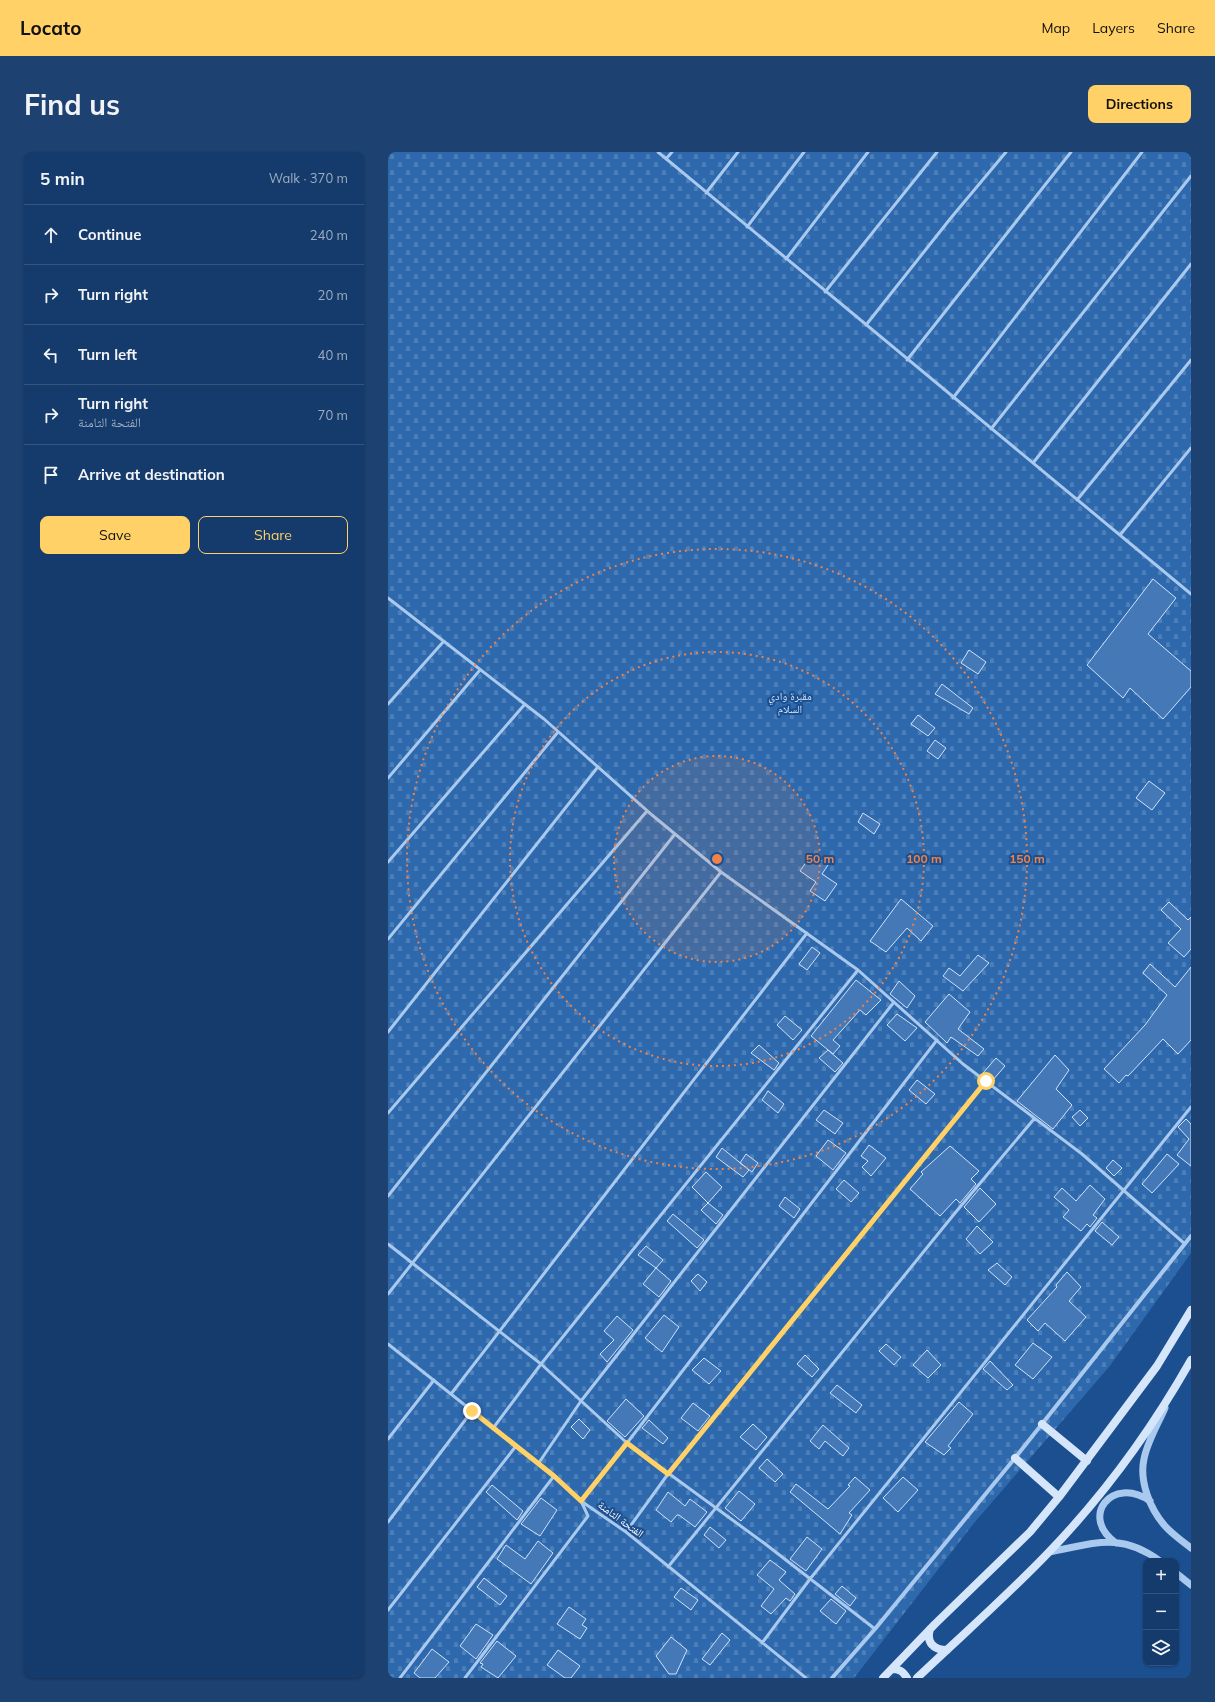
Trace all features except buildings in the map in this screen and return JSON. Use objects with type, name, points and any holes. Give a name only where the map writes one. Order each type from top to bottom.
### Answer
[{"type":"main road","points":[[883,1678],[930,1629],[1030,1532],[1087,1461],[1157,1366],[1188,1318],[1191,1310]]},
{"type":"main road","points":[[917,1678],[1049,1552],[1105,1487],[1139,1442],[1172,1393],[1191,1360]]},
{"type":"main road","points":[[1042,1424],[1087,1461]]},
{"type":"main road","points":[[1015,1458],[1059,1497]]},
{"type":"main road","points":[[930,1629],[928,1635],[930,1642],[934,1647],[940,1650],[947,1650]]},
{"type":"main road","points":[[892,1669],[898,1669],[903,1672],[906,1678]]},
{"type":"street","points":[[832,1678],[876,1629],[1015,1458],[1191,1236]]},
{"type":"street","points":[[1172,1393],[1144,1460],[1143,1478],[1150,1501],[1165,1527],[1191,1548]]},
{"type":"street","points":[[1116,1543],[1107,1537],[1102,1529],[1100,1515],[1105,1504],[1111,1497],[1120,1492],[1129,1491],[1141,1495],[1150,1501]]},
{"type":"street","points":[[1049,1552],[1095,1542],[1128,1543],[1156,1558]]},
{"type":"street","points":[[1179,1575],[1191,1585]]},
{"type":"lane","points":[[658,152],[1191,594]]},
{"type":"lane","points":[[666,159],[672,152]]},
{"type":"lane","points":[[706,193],[738,152]]},
{"type":"lane","points":[[747,227],[804,152]]},
{"type":"lane","points":[[786,259],[868,152]]},
{"type":"lane","points":[[825,292],[936,152]]},
{"type":"lane","points":[[866,325],[950,219],[1006,152]]},
{"type":"lane","points":[[907,360],[1071,152]]},
{"type":"lane","points":[[953,398],[1142,152]]},
{"type":"lane","points":[[991,429],[1191,176]]},
{"type":"lane","points":[[1033,464],[1191,264]]},
{"type":"lane","points":[[1077,500],[1191,360]]},
{"type":"lane","points":[[1120,536],[1191,448]]},
{"type":"lane","points":[[388,598],[525,704],[647,811],[721,872],[858,970],[937,1040],[986,1081],[1046,1126],[1125,1190],[1185,1244]]},
{"type":"lane","points":[[388,704],[444,641]]},
{"type":"lane","points":[[388,778],[480,670]]},
{"type":"lane","points":[[388,862],[525,704]]},
{"type":"lane","points":[[388,939],[558,732]]},
{"type":"lane","points":[[388,1032],[597,768]]},
{"type":"lane","points":[[388,1113],[647,811]]},
{"type":"lane","points":[[388,1196],[675,834]]},
{"type":"lane","points":[[388,1294],[721,872]]},
{"type":"lane","points":[[451,1394],[807,933]]},
{"type":"lane","points":[[494,1428],[541,1364],[858,970]]},
{"type":"lane","points":[[538,1464],[581,1401],[894,1002]]},
{"type":"lane","points":[[465,1678],[588,1516],[581,1501],[937,1040]]},
{"type":"lane","points":[[626,1532],[668,1474],[986,1081]]},
{"type":"lane","points":[[762,1643],[810,1580],[1191,1107]]},
{"type":"lane","points":[[668,1567],[886,1298],[1034,1119],[1046,1126]]},
{"type":"lane","points":[[388,1244],[541,1364],[627,1443],[717,1508],[876,1629]]},
{"type":"lane","points":[[388,1350],[390,1345]]},
{"type":"lane","name":"الفتحة الثامنة","points":[[390,1345],[554,1476],[581,1501],[626,1532],[806,1678]]},
{"type":"lane","points":[[388,1439],[434,1380]]},
{"type":"lane","points":[[388,1522],[472,1411]]},
{"type":"lane","points":[[388,1610],[516,1446]]},
{"type":"lane","points":[[400,1678],[554,1476]]},
{"type":"green space","name":"مقبرة وادي السلام","points":[[388,152],[1191,152],[1191,1253],[1109,1367],[974,1523],[854,1678],[388,1678]]},
{"type":"route","points":[[472,1411],[554,1476],[581,1501],[627,1443],[668,1474],[986,1081]]}]
